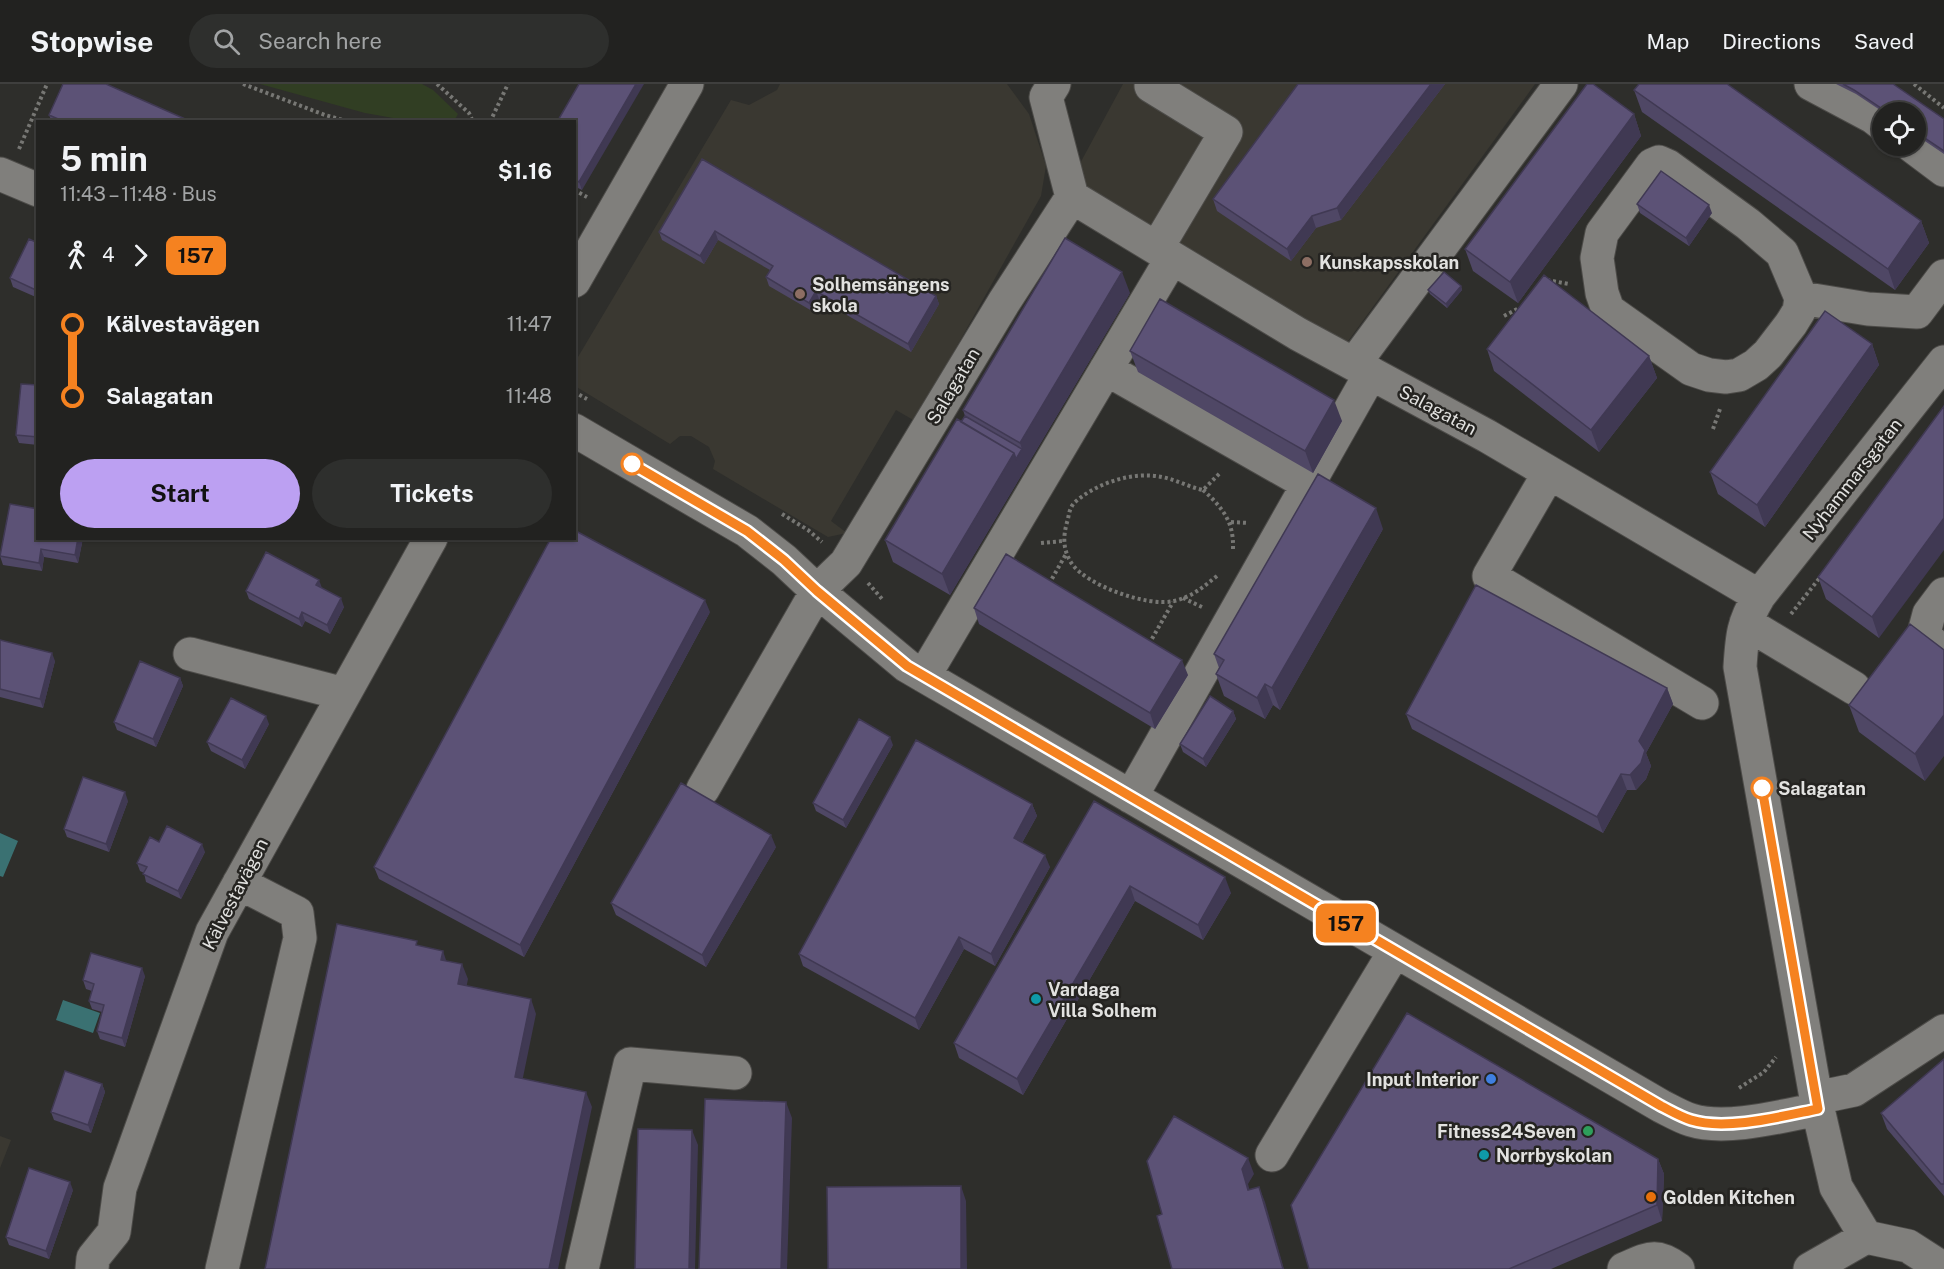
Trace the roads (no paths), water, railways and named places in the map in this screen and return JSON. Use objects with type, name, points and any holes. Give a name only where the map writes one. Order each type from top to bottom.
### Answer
[{"type":"street","points":[[576,278],[687,84]]},
{"type":"street","points":[[1054,84],[1046,97],[1072,197]]},
{"type":"street","points":[[1131,797],[1308,484],[1363,369],[1561,84]]},
{"type":"street","points":[[1811,84],[1872,118]]},
{"type":"street","points":[[924,676],[1107,369],[1226,132],[1151,86]]},
{"type":"street","points":[[1925,156],[1944,170]]},
{"type":"street","points":[[1659,162],[1668,166],[1748,224],[1782,253],[1801,298],[1799,310],[1791,324],[1768,354],[1756,365],[1739,375],[1726,377],[1709,375],[1691,369],[1608,310],[1602,293],[1597,258],[1602,233],[1652,165],[1659,162]]},
{"type":"street","points":[[9,163],[36,188]]},
{"type":"street","name":"Salagatan","points":[[703,789],[817,591],[846,563],[1004,302],[1072,197],[1298,334],[1487,436],[1548,473],[1753,610],[1776,641],[1854,688]]},
{"type":"street","points":[[1801,298],[1868,309],[1917,312],[1944,276]]},
{"type":"street","name":"Nyhammarsgatan","points":[[1753,610],[1944,362]]},
{"type":"street","points":[[1107,369],[1308,484]]},
{"type":"street","points":[[576,431],[747,531],[907,666],[1661,1106],[1692,1121],[1724,1124],[1762,1120],[1854,1090],[1944,1031]]},
{"type":"street","points":[[1548,473],[1489,576],[1702,703]]},
{"type":"street","name":"Kälvestavägen","points":[[92,1269],[93,1258],[114,1232],[120,1188],[212,932],[430,540]]},
{"type":"street","points":[[1944,594],[1929,614],[1924,633],[1944,655]]},
{"type":"street","points":[[1753,610],[1742,634],[1740,667],[1807,1051],[1836,1187],[1866,1237]]},
{"type":"street","points":[[190,654],[344,694]]},
{"type":"street","points":[[222,1269],[300,938],[297,913],[239,882]]},
{"type":"street","points":[[1272,1155],[1395,951]]},
{"type":"street","points":[[582,1269],[630,1064],[735,1073]]},
{"type":"street","points":[[1810,1269],[1866,1237],[1908,1246],[1944,1269]]},
{"type":"street","points":[[1624,1269],[1656,1258],[1665,1259],[1678,1269]]},
{"type":"water","points":[[0,833],[18,841],[3,877],[0,876]]},
{"type":"water","points":[[63,1000],[100,1013],[93,1033],[56,1020]]},
{"type":"place","name":"Kunskapsskolan","points":[[1307,262]]},
{"type":"place","name":"Solhemsängens skola","points":[[800,294]]},
{"type":"place","name":"Salagatan","points":[[1762,788]]},
{"type":"place","name":"Vardaga Villa Solhem","points":[[1036,999]]},
{"type":"place","name":"Input Interior","points":[[1491,1079]]},
{"type":"place","name":"Fitness24Seven","points":[[1588,1131]]},
{"type":"place","name":"Norrbyskolan","points":[[1484,1155]]},
{"type":"place","name":"Golden Kitchen","points":[[1651,1197]]}]
